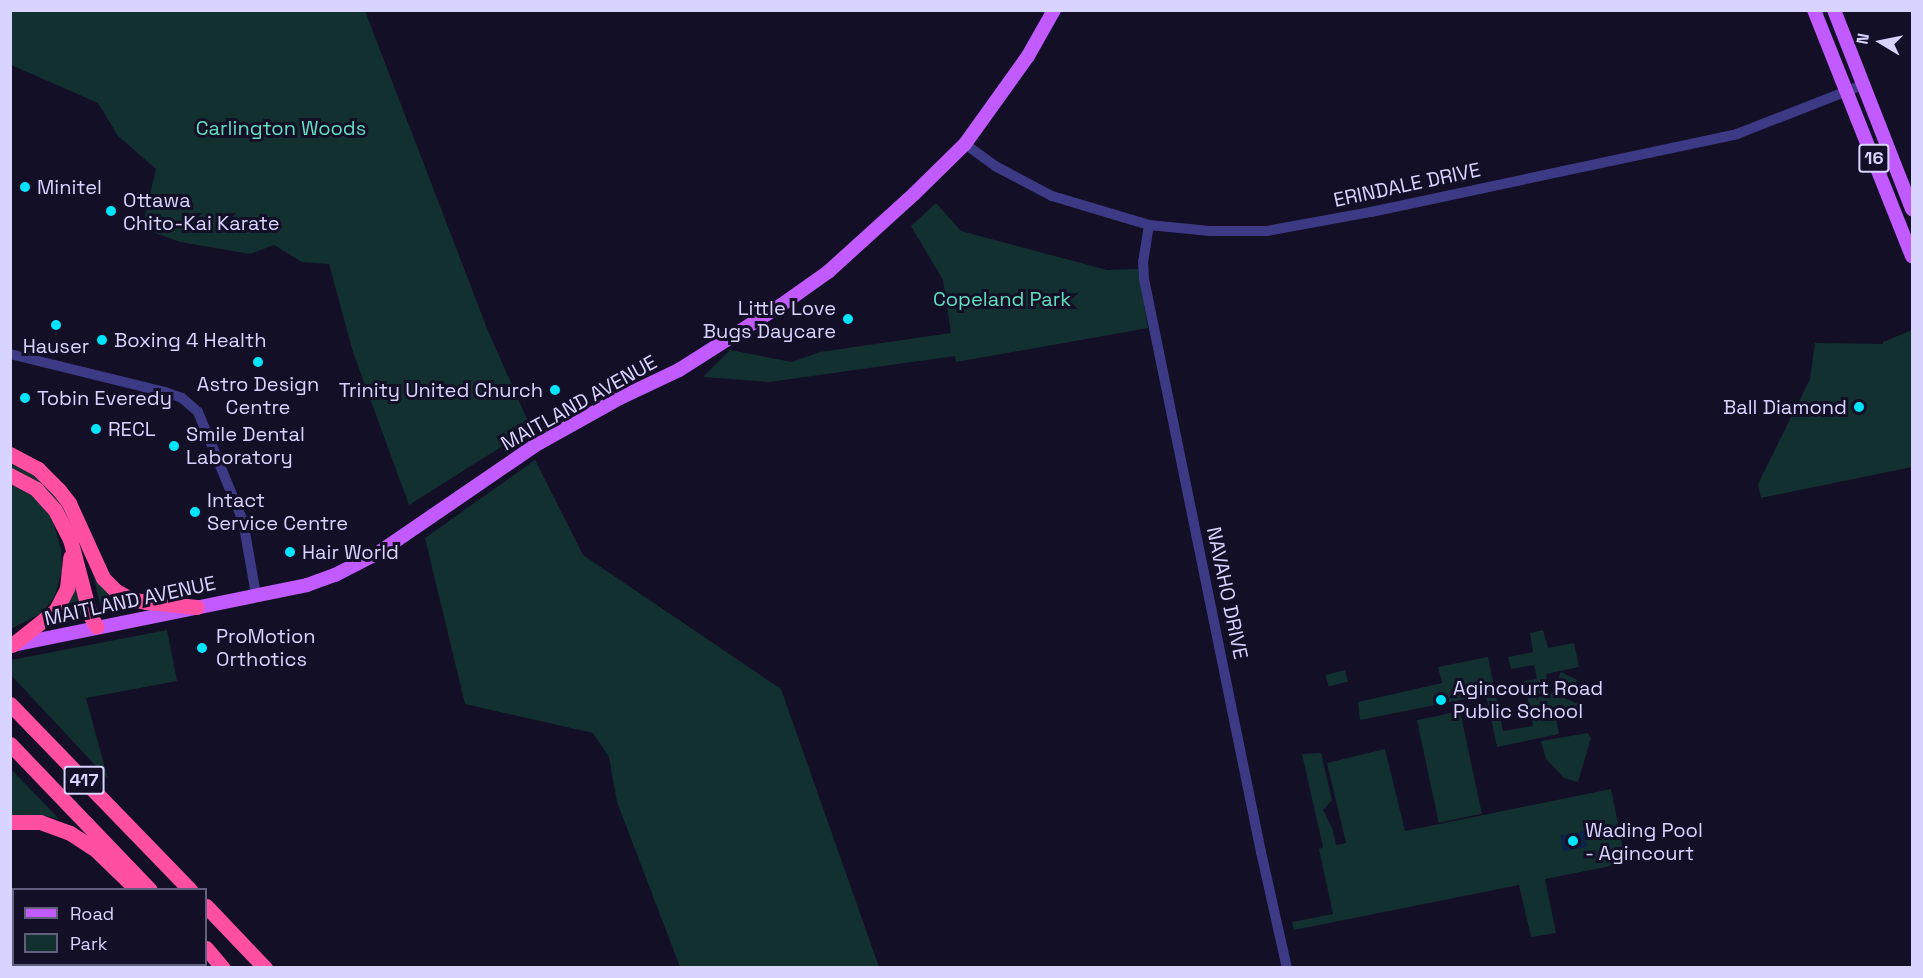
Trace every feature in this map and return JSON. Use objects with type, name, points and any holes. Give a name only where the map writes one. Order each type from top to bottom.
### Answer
[{"type":"highway","points":[[10,454],[27,461],[49,478],[69,503],[103,578],[116,591],[139,600],[197,607]]},
{"type":"highway","points":[[10,475],[24,480],[47,499],[70,539],[90,615],[96,626]]},
{"type":"highway","points":[[78,522],[100,613],[96,626]]},
{"type":"highway","points":[[11,645],[50,616],[64,596],[70,576],[70,539]]},
{"type":"highway","name":"417","points":[[10,704],[188,888]]},
{"type":"highway","name":"417","points":[[10,744],[148,888]]},
{"type":"highway","points":[[10,822],[40,822],[70,833],[96,850],[134,888]]},
{"type":"highway","points":[[207,907],[265,968]]},
{"type":"highway","points":[[207,949],[223,968]]},
{"type":"main road","name":"MAITLAND AVENUE","points":[[11,645],[307,585],[335,575],[378,553],[534,446],[620,398],[680,370],[828,272],[965,144],[1028,56],[1054,10]]},
{"type":"main road","name":"16","points":[[1814,10],[1912,256]]},
{"type":"main road","name":"16","points":[[1834,10],[1912,209]]},
{"type":"street","name":"ERINDALE DRIVE","points":[[965,144],[995,166],[1052,196],[1149,225],[1210,231],[1267,231],[1371,212],[1737,134],[1863,85]]},
{"type":"street","name":"NAVAHO DRIVE","points":[[1149,225],[1143,261],[1144,279],[1258,840],[1287,968]]},
{"type":"street","points":[[10,354],[165,392],[182,398],[198,412],[243,520],[256,595]]},
{"type":"green space","name":"Carlington Woods","points":[[11,10],[365,11],[488,331],[531,428],[409,505],[353,352],[329,264],[302,262],[274,245],[250,254],[180,242],[142,228],[156,169],[118,136],[98,103],[11,65]]},
{"type":"green space","name":"Copeland Park","points":[[936,203],[961,231],[1107,270],[1138,269],[1148,328],[956,362],[955,356],[769,382],[703,377],[730,350],[792,362],[820,352],[951,333],[943,280],[911,226]]},
{"type":"green space","points":[[1912,330],[1912,467],[1761,498],[1758,484],[1810,379],[1815,343],[1883,344],[1883,342]]},
{"type":"green space","points":[[11,460],[35,473],[58,494],[80,540],[11,469]]},
{"type":"green space","points":[[535,460],[583,555],[781,689],[879,967],[680,967],[617,802],[609,757],[593,733],[465,704],[425,538]]},
{"type":"green space","points":[[11,484],[34,497],[52,518],[61,549],[62,570],[55,596],[42,613],[11,629]]},
{"type":"green space","points":[[91,565],[126,602],[124,607],[101,608]]},
{"type":"green space","points":[[74,576],[85,615],[57,619],[55,617]]},
{"type":"green space","points":[[167,630],[177,681],[86,698],[108,779],[11,675],[11,660]]},
{"type":"green space","points":[[1543,630],[1548,648],[1574,643],[1579,667],[1546,674],[1549,691],[1536,695],[1537,701],[1539,697],[1552,693],[1561,672],[1577,680],[1570,695],[1564,693],[1561,697],[1579,704],[1581,719],[1572,721],[1558,711],[1545,717],[1539,710],[1541,721],[1556,718],[1559,734],[1497,747],[1486,695],[1360,720],[1358,702],[1442,683],[1438,667],[1488,657],[1503,731],[1533,726],[1524,681],[1537,679],[1534,665],[1511,669],[1508,657],[1533,652],[1530,633]]},
{"type":"green space","points":[[1345,670],[1348,682],[1328,686],[1326,675]]},
{"type":"green space","points":[[1460,711],[1482,814],[1439,823],[1417,720]]},
{"type":"green space","points":[[1588,733],[1591,738],[1578,782],[1564,778],[1546,759],[1541,741]]},
{"type":"green space","points":[[1385,749],[1405,831],[1611,789],[1626,863],[1545,879],[1556,933],[1531,937],[1519,885],[1294,930],[1292,922],[1333,914],[1319,849],[1323,847],[1302,754],[1321,753],[1332,800],[1323,810],[1333,830],[1336,845],[1346,843],[1327,763]]},
{"type":"green space","points":[[10,768],[59,819],[45,816],[11,817]]},
{"type":"water","name":"Wading Pool - Agincourt","points":[[1584,831],[1587,847],[1563,851],[1560,836]]},
{"type":"place","name":"Minitel","points":[[25,187]]},
{"type":"place","name":"Ottawa Chito-Kai Karate","points":[[111,211]]},
{"type":"place","name":"Little Love Bugs Daycare","points":[[848,319]]},
{"type":"place","name":"Hauser","points":[[56,325]]},
{"type":"place","name":"Boxing 4 Health","points":[[102,340]]},
{"type":"place","name":"Astro Design Centre","points":[[258,362]]},
{"type":"place","name":"Trinity United Church","points":[[555,390]]},
{"type":"place","name":"Tobin Everedy","points":[[25,398]]},
{"type":"place","name":"Ball Diamond","points":[[1859,407]]},
{"type":"place","name":"RECL","points":[[96,429]]},
{"type":"place","name":"Smile Dental Laboratory","points":[[174,446]]},
{"type":"place","name":"Intact Service Centre","points":[[195,512]]},
{"type":"place","name":"Hair World","points":[[290,552]]},
{"type":"place","name":"ProMotion Orthotics","points":[[202,648]]},
{"type":"place","name":"Agincourt Road Public School","points":[[1441,700]]},
{"type":"place","name":"Wading Pool - Agincourt","points":[[1573,841]]}]
